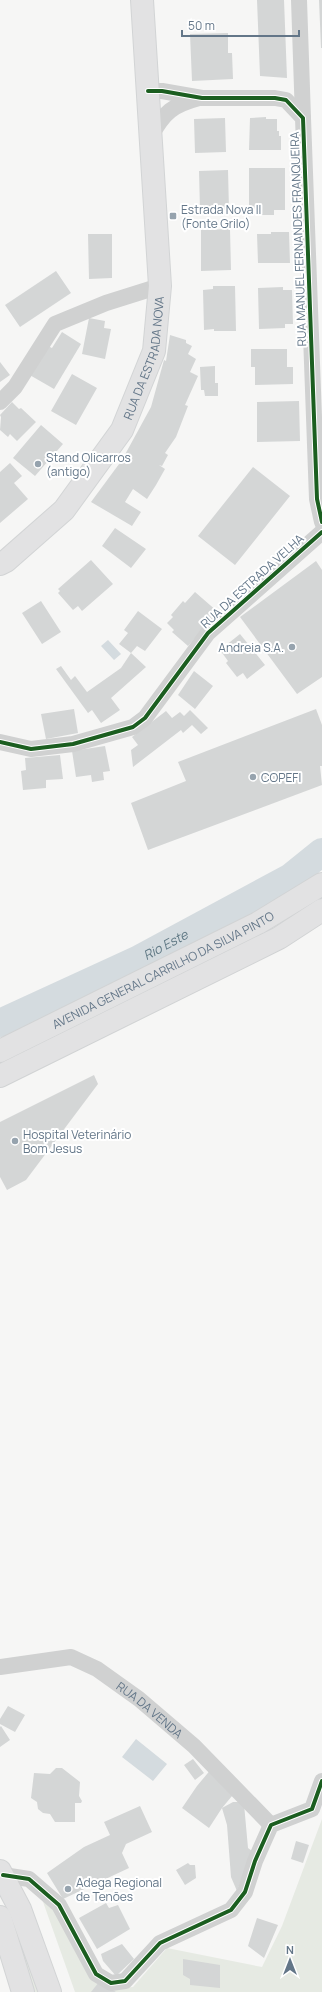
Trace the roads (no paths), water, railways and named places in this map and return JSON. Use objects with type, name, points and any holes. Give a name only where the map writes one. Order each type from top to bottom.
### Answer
[{"type":"main road","name":"RUA DA ESTRADA NOVA","points":[[0,564],[6,561],[64,510],[122,430],[154,351],[160,286],[149,97],[141,1]]},
{"type":"main road","name":"AVENIDA GENERAL CARRILHO DA SILVA PINTO","points":[[0,1051],[258,923],[322,884]]},
{"type":"main road","name":"AVENIDA GENERAL CARRILHO DA SILVA PINTO","points":[[0,1076],[272,942],[322,910]]},
{"type":"main road","points":[[1,1873],[20,1909],[50,1992]]},
{"type":"main road","points":[[2,1928],[24,1992]]},
{"type":"street","points":[[299,0],[304,118]]},
{"type":"street","name":"RUA MANUEL FERNANDES FRANQUEIRA","points":[[149,97],[162,91],[202,98],[275,98],[286,100],[304,118],[317,499],[322,522]]},
{"type":"street","name":"RUA MANUEL FERNANDES FRANQUEIRA","points":[[151,136],[158,122],[168,111],[180,104],[202,98]]},
{"type":"street","points":[[0,402],[15,387],[55,324],[106,303],[160,286]]},
{"type":"street","name":"RUA DA ESTRADA VELHA","points":[[0,742],[31,749],[73,744],[133,727],[145,718],[208,633],[322,532]]},
{"type":"street","name":"RUA DA VENDA","points":[[0,1668],[71,1657],[97,1669],[139,1699],[194,1746],[271,1825]]},
{"type":"street","points":[[1,1873],[29,1879],[59,1905],[96,1974],[111,1983],[125,1981],[160,1943],[231,1910],[244,1892],[254,1861],[271,1825],[312,1809],[322,1781]]},
{"type":"waterway","name":"Rio Este","points":[[0,1023],[137,960],[291,877],[322,852]]},
{"type":"place","name":"Estrada Nova II (Fonte Grilo)","points":[[173,216]]},
{"type":"place","name":"Stand Olicarros (antigo)","points":[[38,464]]},
{"type":"place","name":"Andreia S.A.","points":[[292,647]]},
{"type":"place","name":"COPEFI","points":[[253,777]]},
{"type":"place","name":"Hospital Veterinário Bom Jesus","points":[[15,1141]]},
{"type":"place","name":"Adega Regional de Tenões","points":[[68,1889]]}]
